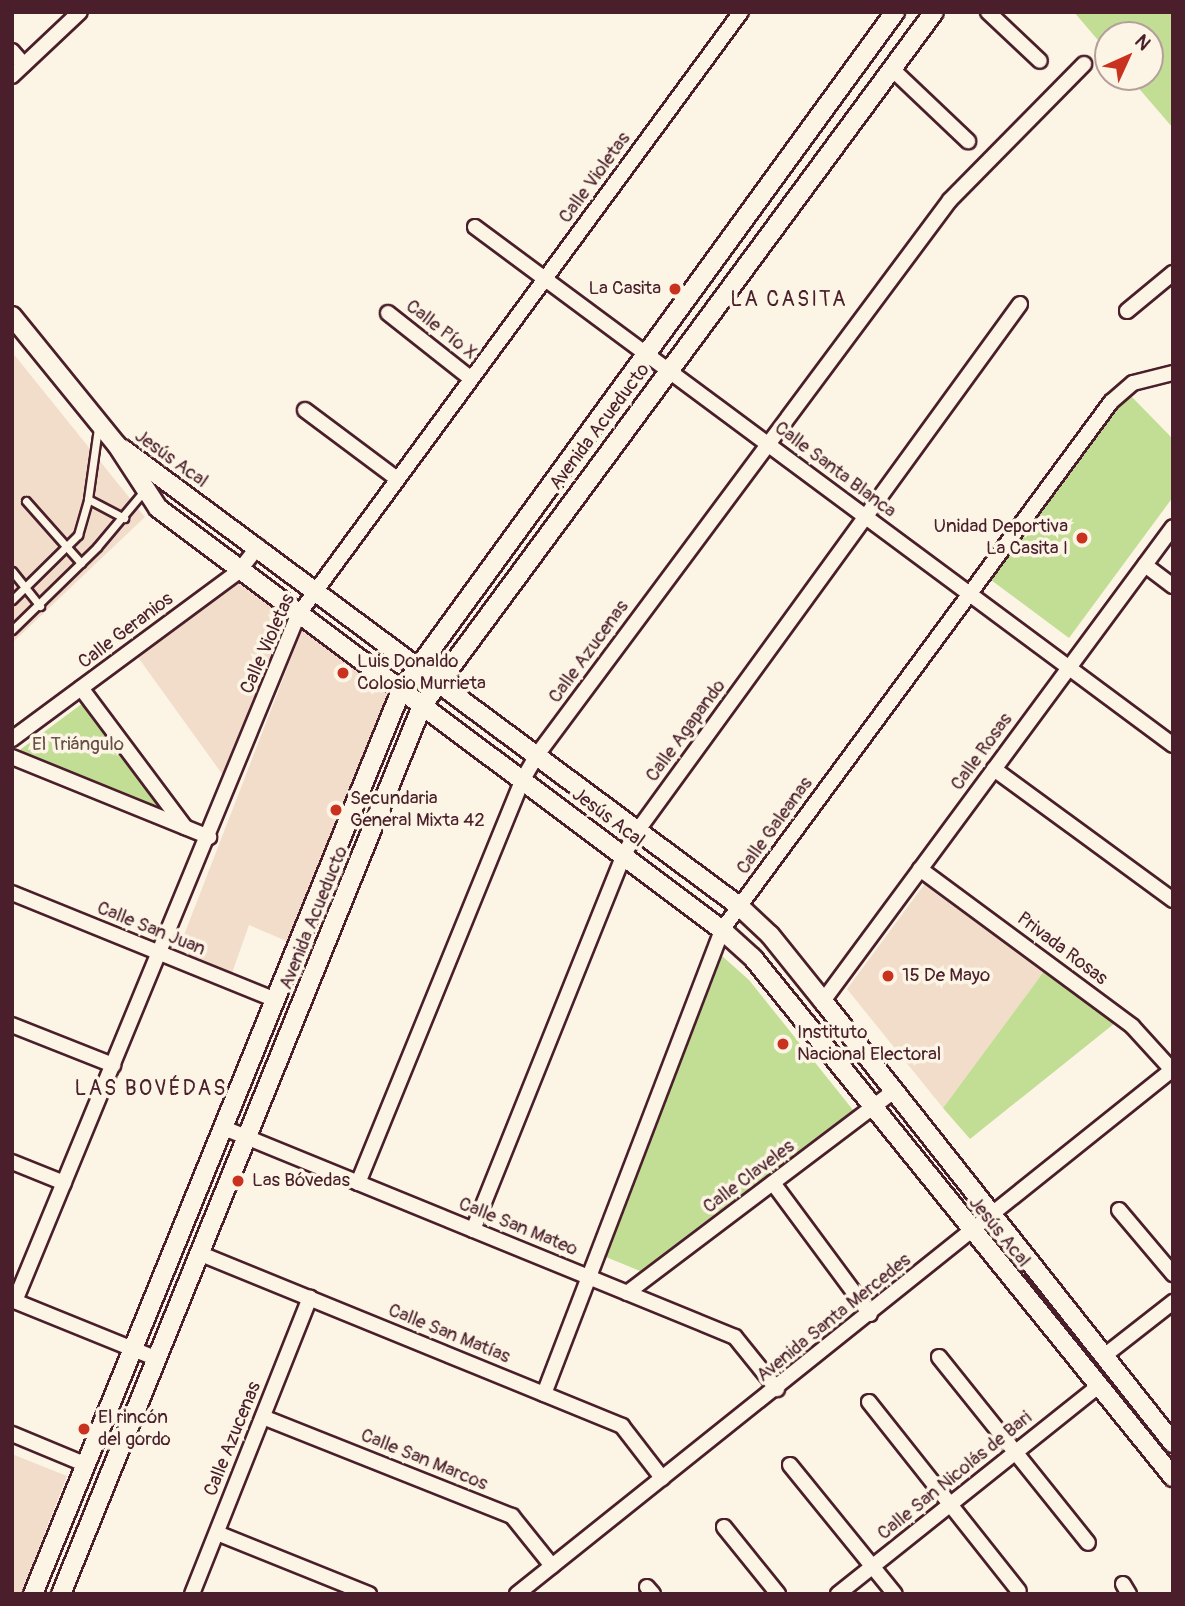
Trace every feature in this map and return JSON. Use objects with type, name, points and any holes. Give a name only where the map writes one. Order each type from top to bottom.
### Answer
[{"type":"street","points":[[12,76],[80,12]]},
{"type":"street","name":"Calle Violetas","points":[[14,1300],[209,837],[298,614],[741,12]]},
{"type":"street","name":"Avenida Acueducto","points":[[33,1594],[401,691],[416,665],[648,355],[895,12]]},
{"type":"street","name":"Avenida Acueducto","points":[[61,1594],[422,706],[437,681],[934,12]]},
{"type":"street","points":[[988,12],[1040,61]]},
{"type":"street","points":[[12,51],[24,65]]},
{"type":"street","name":"Calle Azucenas","points":[[358,1183],[522,780],[537,755],[950,200],[1084,64]]},
{"type":"street","points":[[892,69],[968,141]]},
{"type":"street","name":"Calle Santa Blanca","points":[[475,227],[1173,745]]},
{"type":"street","points":[[1126,311],[1173,273]]},
{"type":"street","name":"Calle Agapando","points":[[473,1230],[623,856],[638,830],[1020,304]]},
{"type":"street","name":"Calle Pío X","points":[[388,313],[470,378]]},
{"type":"street","points":[[12,316],[117,445]]},
{"type":"street","name":"Calle Galeanas","points":[[544,1394],[722,930],[1121,390],[1173,373]]},
{"type":"street","points":[[305,410],[396,478]]},
{"type":"street","name":"Jesús Acal","points":[[117,445],[144,491],[172,520],[722,930],[753,958],[1096,1388],[1173,1478]]},
{"type":"street","name":"Jesús Acal","points":[[117,445],[739,906],[769,935],[823,1001],[1173,1443]]},
{"type":"street","name":"Calle Rosas","points":[[823,1001],[1173,527]]},
{"type":"street","name":"Calle Geranios","points":[[12,739],[239,571],[258,548]]},
{"type":"street","points":[[1144,565],[1173,586]]},
{"type":"street","points":[[82,688],[186,828]]},
{"type":"street","points":[[12,757],[209,837]]},
{"type":"street","points":[[994,769],[1173,900]]},
{"type":"street","name":"Privada Rosas","points":[[920,869],[1100,1000],[1132,1026],[1172,1069]]},
{"type":"street","name":"Calle San Juan","points":[[12,893],[276,1000]]},
{"type":"street","points":[[12,1025],[113,1065]]},
{"type":"street","name":"Avenida Santa Mercedes","points":[[517,1594],[777,1389],[1172,1069]]},
{"type":"street","name":"Calle Claveles","points":[[627,1293],[894,1091]]},
{"type":"street","name":"Calle San Mateo","points":[[224,1128],[735,1337],[777,1389]]},
{"type":"street","points":[[12,1163],[64,1183]]},
{"type":"street","points":[[773,1183],[870,1314]]},
{"type":"street","points":[[1119,1210],[1173,1274]]},
{"type":"street","name":"Calle San Matías","points":[[201,1254],[622,1426],[662,1478]]},
{"type":"street","name":"Calle Azucenas","points":[[192,1594],[310,1298]]},
{"type":"street","points":[[14,1300],[158,1359]]},
{"type":"street","points":[[1104,1356],[1173,1302]]},
{"type":"street","points":[[939,1357],[1088,1543]]},
{"type":"street","name":"Calle San Nicolás de Bari","points":[[838,1594],[1096,1388]]},
{"type":"street","points":[[869,1402],[1019,1591]]},
{"type":"street","name":"Calle San Marcos","points":[[263,1417],[512,1516],[552,1566]]},
{"type":"street","points":[[12,1433],[87,1465]]},
{"type":"street","points":[[790,1465],[895,1594]]},
{"type":"street","points":[[724,1527],[778,1594]]},
{"type":"street","points":[[217,1533],[369,1594]]},
{"type":"lane","points":[[12,600],[78,536],[88,499],[98,422]]},
{"type":"lane","points":[[12,630],[82,563],[124,518],[144,491]]},
{"type":"lane","points":[[88,499],[124,518]]},
{"type":"lane","points":[[26,501],[82,563]]},
{"type":"lane","points":[[12,571],[40,606]]},
{"type":"shaded area","points":[[12,352],[145,517],[12,643]]},
{"type":"shaded area","points":[[237,582],[289,620],[225,778],[137,656]]},
{"type":"shaded area","points":[[303,627],[390,696],[291,943],[249,925],[231,976],[177,953]]},
{"type":"shaded area","points":[[926,882],[1045,970],[943,1108],[847,989]]},
{"type":"shaded area","points":[[12,1454],[67,1476],[21,1594],[12,1594]]},
{"type":"green space","points":[[1074,12],[1173,12],[1173,128],[1141,91],[1164,91],[1164,21],[1094,21],[1094,36]]},
{"type":"green space","name":"Unidad Deportiva La Casita I","points":[[1128,393],[1173,439],[1173,497],[1069,638],[991,580]]},
{"type":"green space","name":"El Triángulo","points":[[83,703],[164,812],[17,752]]},
{"type":"green space","points":[[722,956],[749,980],[853,1110],[640,1271],[606,1257]]},
{"type":"green space","points":[[1045,970],[1115,1023],[970,1139],[943,1108]]},
{"type":"place","name":"La Casita","points":[[675,289]]},
{"type":"place","name":"Unidad Deportiva La Casita I","points":[[1082,538]]},
{"type":"place","name":"Luis Donaldo Colosio Murrieta","points":[[343,673]]},
{"type":"place","name":"Secundaria General Mixta 42","points":[[336,810]]},
{"type":"place","name":"15 De Mayo","points":[[888,976]]},
{"type":"place","name":"Instituto Nacional Electoral","points":[[783,1044]]},
{"type":"place","name":"Las Bóvedas","points":[[238,1181]]},
{"type":"place","name":"El rincón del gordo","points":[[84,1429]]},
{"type":"district","name":"LA CASITA","points":[[789,300]]},
{"type":"district","name":"LAS BOVÉDAS","points":[[151,1089]]}]
